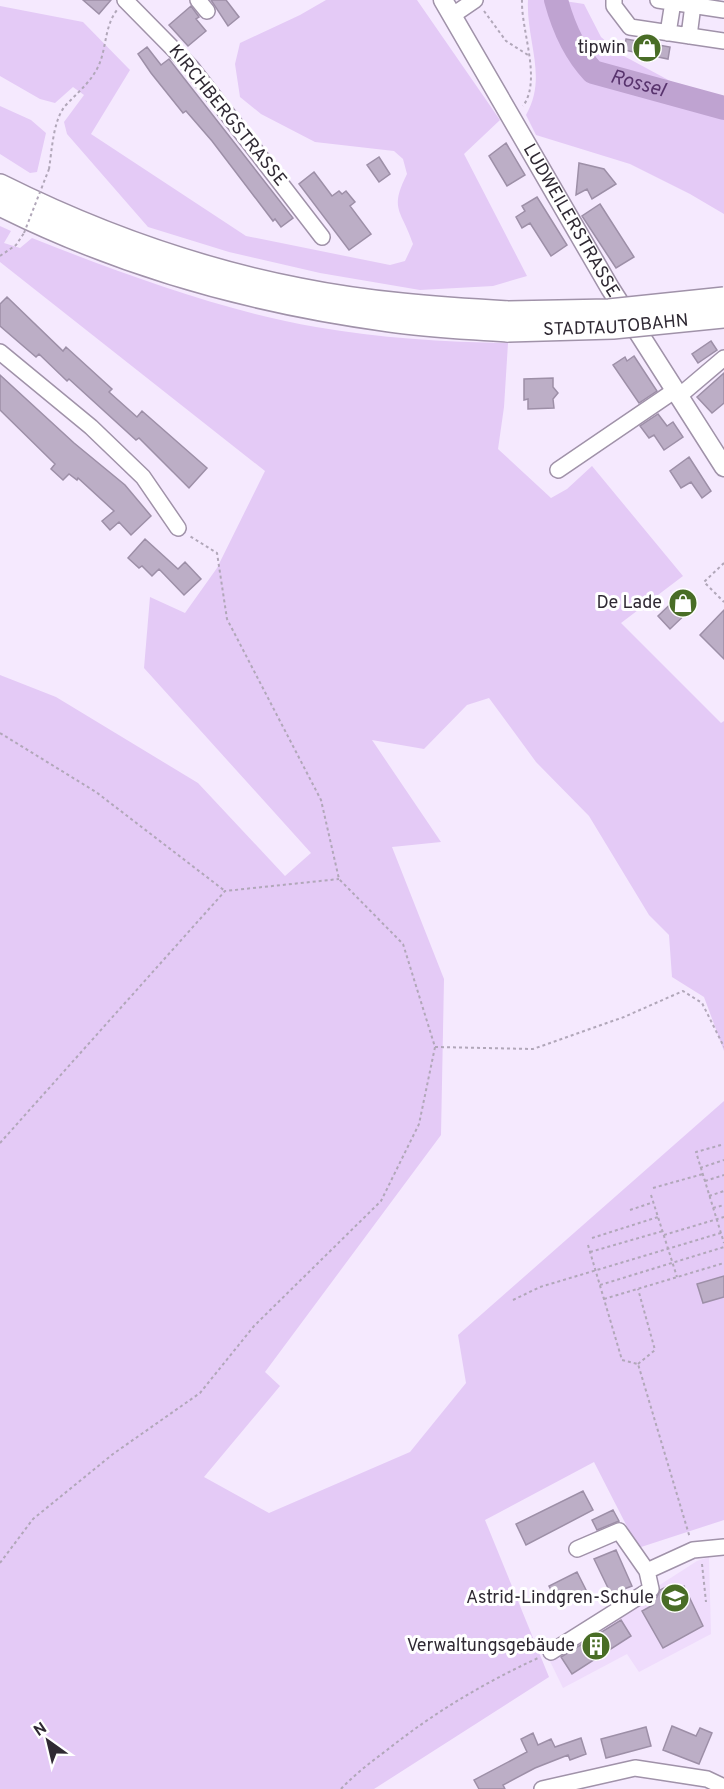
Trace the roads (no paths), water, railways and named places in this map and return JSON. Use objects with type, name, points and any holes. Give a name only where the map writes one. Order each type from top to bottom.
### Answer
[{"type":"highway","points":[[0,185],[86,224],[139,244],[212,267],[300,289],[508,322]]},
{"type":"highway","points":[[0,205],[82,242],[219,287],[294,306],[392,322],[508,322],[724,298]]},
{"type":"highway","name":"STADTAUTOBAHN","points":[[508,322],[613,327],[724,316]]},
{"type":"main road","name":"LUDWEILERSTRASSE","points":[[448,7],[610,288],[724,467]]},
{"type":"street","points":[[614,0],[614,6],[630,27],[724,41]]},
{"type":"street","points":[[668,33],[665,1],[724,10]]},
{"type":"street","points":[[448,7],[478,3]]},
{"type":"street","name":"KIRCHBERGSTRASSE","points":[[121,5],[191,67],[322,237]]},
{"type":"street","points":[[689,36],[693,5]]},
{"type":"street","points":[[0,352],[91,427],[143,477],[178,528]]},
{"type":"street","points":[[558,470],[676,394],[724,358]]},
{"type":"street","points":[[551,1652],[651,1589],[647,1572],[619,1532],[577,1549]]},
{"type":"street","points":[[647,1572],[696,1550],[724,1547]]},
{"type":"street","points":[[542,1789],[635,1768],[707,1779],[724,1788]]},
{"type":"waterway","name":"Rossel","points":[[556,0],[570,39],[593,72],[724,108]]},
{"type":"place","name":"tipwin","points":[[647,48]]},
{"type":"place","name":"De Lade","points":[[683,603]]},
{"type":"place","name":"Astrid-Lindgren-Schule","points":[[675,1598]]},
{"type":"place","name":"Verwaltungsgebäude","points":[[596,1646]]}]
